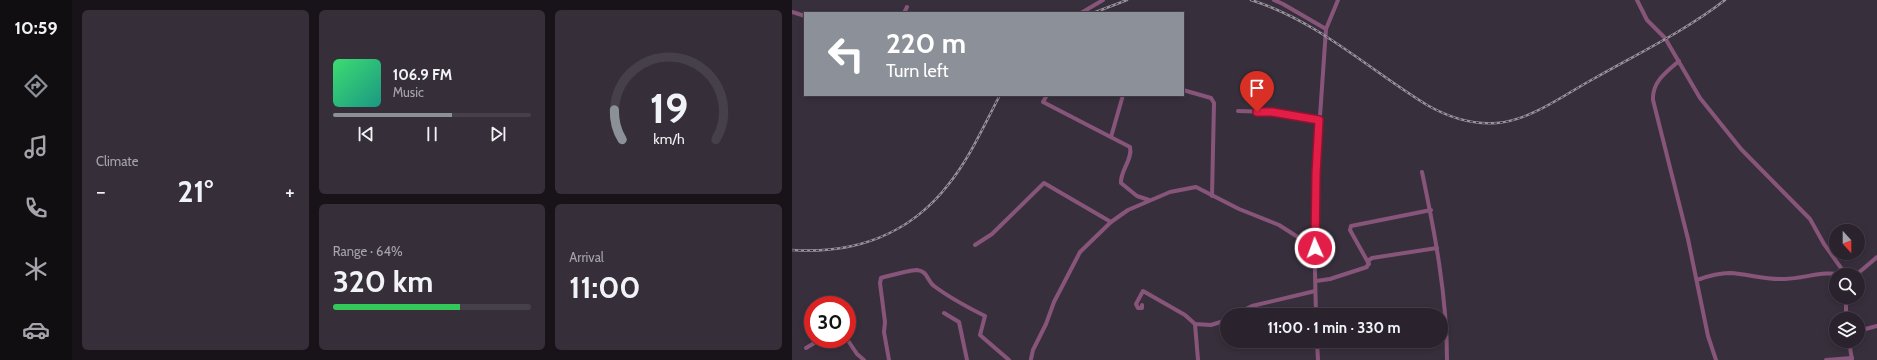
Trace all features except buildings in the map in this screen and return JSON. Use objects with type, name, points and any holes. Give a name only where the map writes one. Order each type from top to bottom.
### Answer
[{"type":"street","points":[[1083,12],[1103,0]]},
{"type":"street","points":[[1274,0],[1284,4],[1326,29]]},
{"type":"street","points":[[1316,308],[1315,182],[1319,120],[1326,29],[1338,0]]},
{"type":"street","points":[[1637,0],[1647,20],[1665,38],[1700,98],[1741,149],[1810,219],[1824,244],[1841,268]]},
{"type":"street","points":[[904,12],[907,7]]},
{"type":"street","points":[[792,12],[804,16]]},
{"type":"street","points":[[1679,61],[1658,80],[1653,95],[1697,280],[1708,336],[1716,360]]},
{"type":"street","points":[[1184,90],[1211,98],[1214,103],[1212,196]]},
{"type":"street","points":[[1047,96],[1044,102],[1130,147],[1131,150],[1122,175],[1121,183],[1133,193],[1149,200]]},
{"type":"street","points":[[1111,137],[1123,96]]},
{"type":"street","points":[[1238,111],[1272,112],[1319,120]]},
{"type":"street","points":[[1422,172],[1437,248],[1447,330],[1447,360]]},
{"type":"street","points":[[975,245],[992,234],[1044,183],[1111,222]]},
{"type":"street","points":[[1031,360],[1033,350],[1080,252],[1111,222],[1128,210],[1149,200],[1190,186],[1201,188],[1212,196],[1279,225],[1315,248]]},
{"type":"street","points":[[1369,264],[1350,230],[1351,226],[1430,210]]},
{"type":"street","points":[[1316,281],[1330,279],[1367,267],[1369,260],[1372,258],[1437,248]]},
{"type":"street","points":[[1864,268],[1877,257]]},
{"type":"street","points":[[889,360],[884,332],[885,322],[880,283],[882,278],[917,270],[926,274],[932,285],[945,294],[985,316],[980,335],[1009,360]]},
{"type":"street","points":[[1697,280],[1713,275],[1729,273],[1762,278],[1786,279],[1829,272]]},
{"type":"street","points":[[1142,305],[1142,308],[1138,308],[1136,304],[1143,291],[1185,316],[1195,324],[1211,325],[1220,322]]},
{"type":"street","points":[[1248,308],[1315,291]]},
{"type":"street","points":[[944,313],[959,322],[967,360]]},
{"type":"street","points":[[1195,324],[1198,360]]},
{"type":"street","points":[[1865,329],[1877,326]]},
{"type":"street","points":[[853,348],[864,360]]},
{"type":"street","points":[[1317,348],[1318,360]]},
{"type":"street","points":[[1826,360],[1852,359],[1850,348]]},
{"type":"railway","points":[[1096,12],[1127,0]]},
{"type":"railway","points":[[1251,0],[1275,9],[1321,33],[1427,105],[1460,119],[1478,123],[1510,121],[1535,112],[1678,32],[1725,0]]},
{"type":"railway","points":[[792,250],[837,249],[858,244],[879,238],[898,229],[916,217],[933,202],[956,175],[999,96]]},
{"type":"route","points":[[1257,112],[1272,112],[1319,120],[1314,230],[1315,248]]}]
